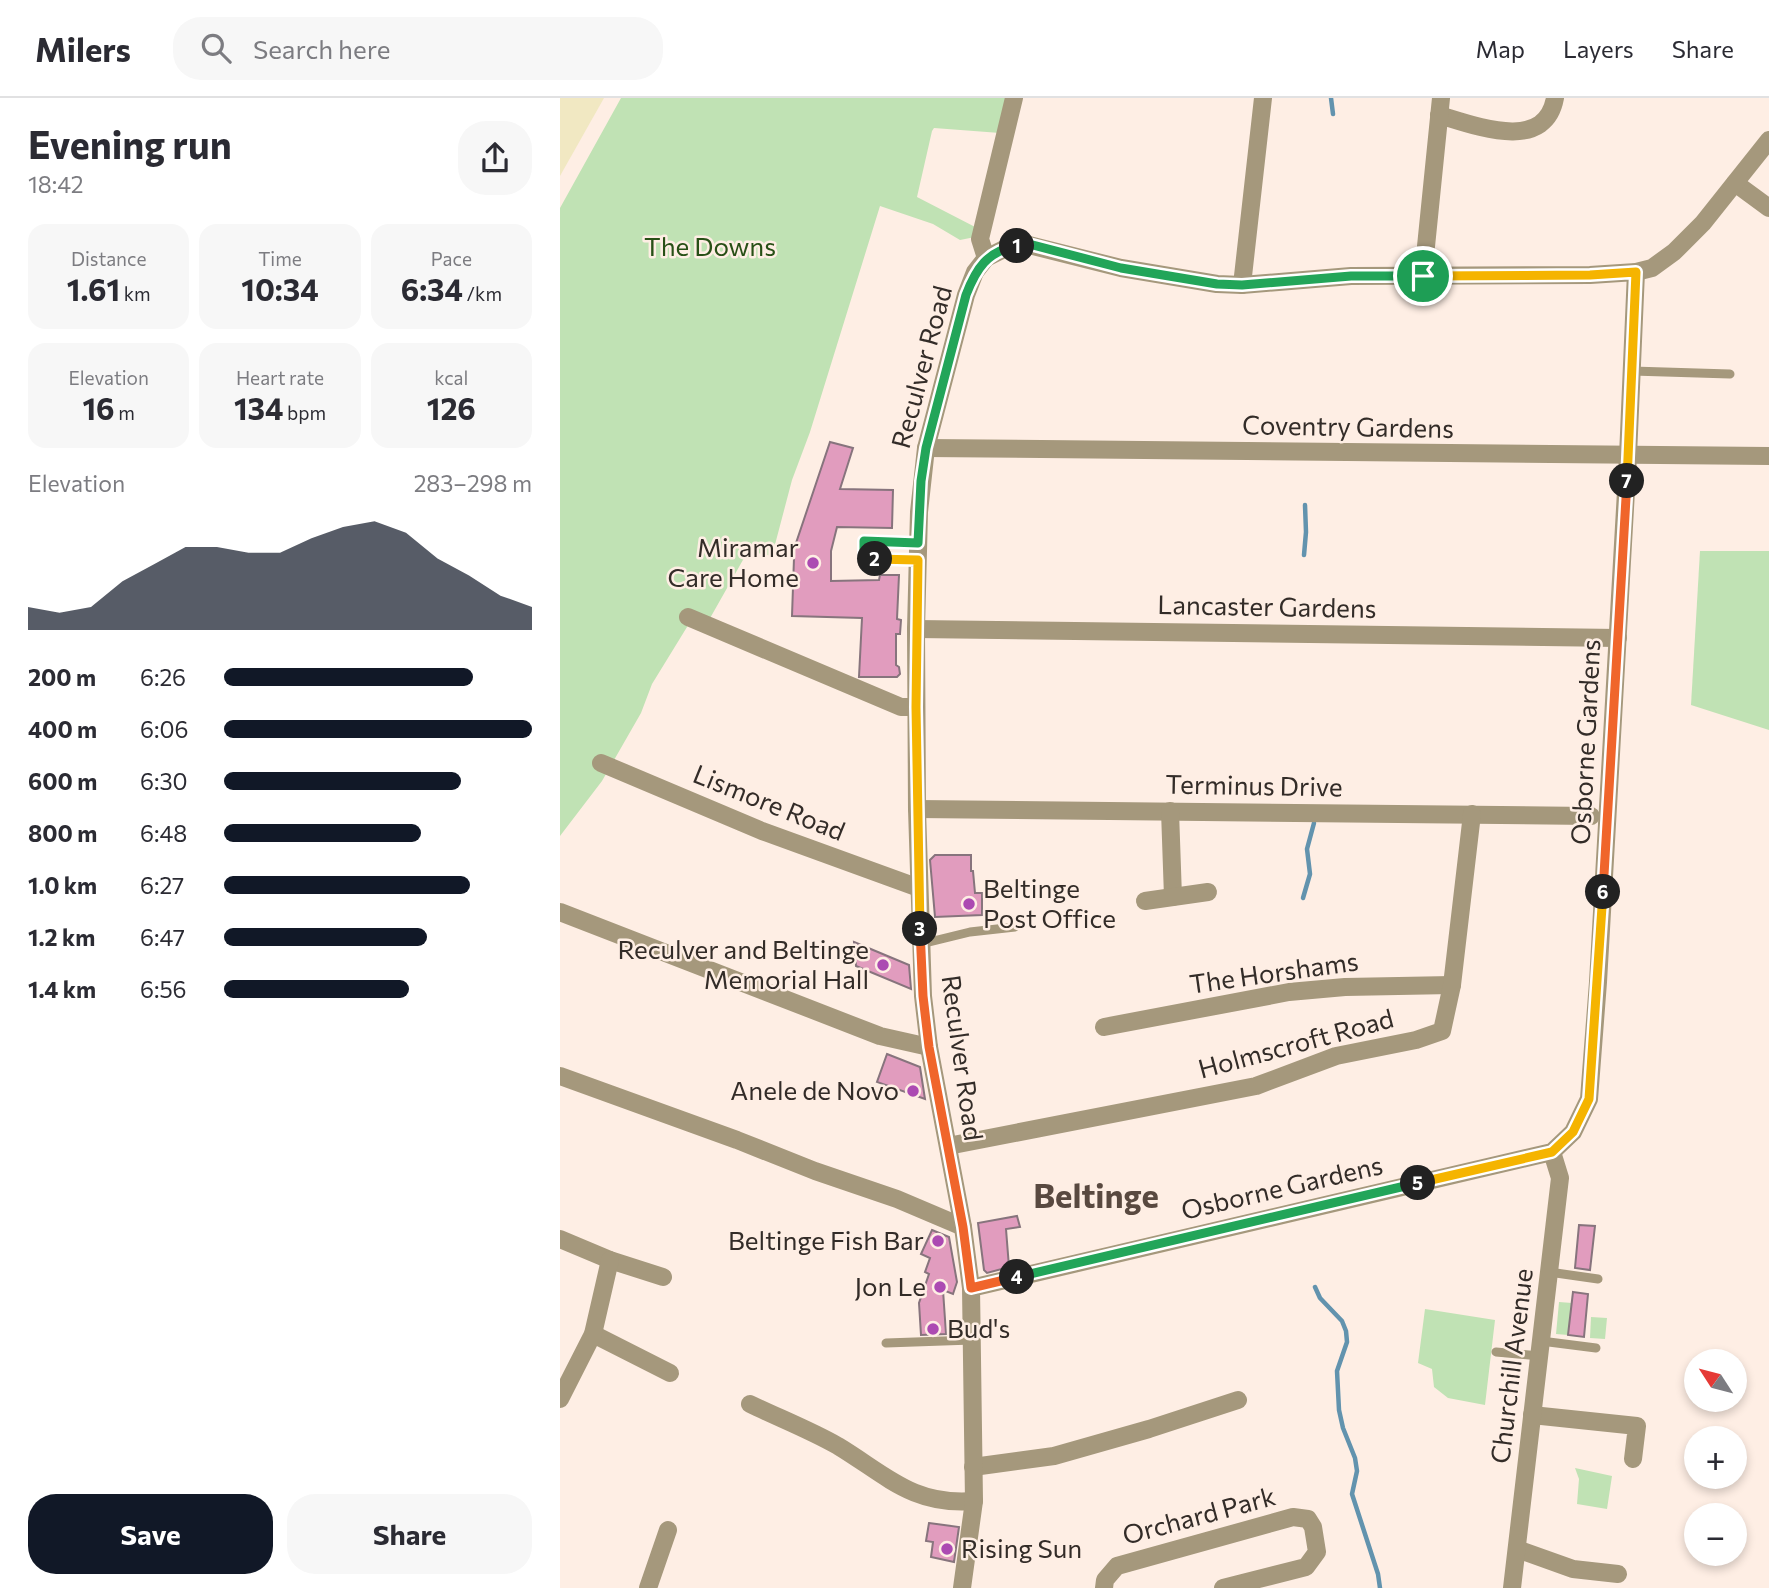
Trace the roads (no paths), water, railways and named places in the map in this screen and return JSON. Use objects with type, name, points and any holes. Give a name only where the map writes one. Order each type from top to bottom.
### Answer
[{"type":"street","points":[[1014,98],[979,247],[1006,248],[1029,244],[1121,268],[1182,279],[1242,285],[1351,276],[1590,275],[1636,272],[1652,268],[1674,252],[1703,223],[1769,140]]},
{"type":"street","points":[[1242,285],[1263,98]]},
{"type":"street","points":[[1423,276],[1440,106],[1476,126],[1516,132],[1534,130],[1545,122],[1555,98]]},
{"type":"street","points":[[1735,183],[1769,208]]},
{"type":"street","name":"Reculver Road","points":[[962,1588],[974,1501],[971,1288],[963,1227],[929,1047],[919,888],[916,629],[920,491],[926,448],[966,295],[975,272],[979,247]]},
{"type":"street","name":"Osborne Gardens","points":[[971,1288],[1552,1152],[1573,1132],[1589,1099],[1598,982],[1636,272]]},
{"type":"street","name":"Coventry Gardens","points":[[926,448],[1769,456]]},
{"type":"street","points":[[688,617],[901,707],[916,707]]},
{"type":"street","name":"Lancaster Gardens","points":[[916,629],[1618,638]]},
{"type":"street","name":"Lismore Road","points":[[601,763],[762,831],[919,888]]},
{"type":"street","name":"Terminus Drive","points":[[917,809],[1591,816]]},
{"type":"street","points":[[1170,811],[1173,897]]},
{"type":"street","name":"Holmscroft Road","points":[[948,1146],[1256,1086],[1336,1056],[1416,1040],[1442,1031],[1452,985],[1472,814]]},
{"type":"street","points":[[1145,901],[1208,892]]},
{"type":"street","points":[[560,912],[880,1037],[929,1047]]},
{"type":"street","name":"The Horshams","points":[[1104,1027],[1289,992],[1345,987],[1452,985]]},
{"type":"street","points":[[560,1076],[897,1199],[963,1227]]},
{"type":"street","name":"Churchill Avenue","points":[[1511,1588],[1560,1178],[1552,1152]]},
{"type":"street","points":[[560,1239],[663,1278]]},
{"type":"street","points":[[560,1399],[593,1334],[610,1260]]},
{"type":"street","points":[[593,1334],[670,1373]]},
{"type":"street","points":[[973,1467],[1054,1456],[1238,1400]]},
{"type":"street","points":[[750,1404],[835,1445],[906,1490],[929,1499],[955,1503],[974,1501]]},
{"type":"street","points":[[1532,1415],[1637,1426],[1633,1458]]},
{"type":"street","name":"Orchard Park","points":[[1104,1588],[1105,1580],[1117,1566],[1293,1517],[1308,1519],[1313,1527],[1317,1552],[1306,1567],[1223,1588]]},
{"type":"street","points":[[648,1588],[667,1530]]},
{"type":"street","points":[[1517,1549],[1573,1569],[1618,1574]]},
{"type":"lane","points":[[1632,371],[1730,374]]},
{"type":"lane","points":[[864,541],[918,552],[864,558],[864,541]]},
{"type":"lane","points":[[921,944],[970,932],[1015,927]]},
{"type":"lane","points":[[1549,1272],[1598,1279]]},
{"type":"lane","points":[[886,1343],[972,1340]]},
{"type":"lane","points":[[1496,1352],[1596,1348]]},
{"type":"waterway","points":[[1331,98],[1333,114]]},
{"type":"waterway","points":[[1304,555],[1305,505]]},
{"type":"waterway","points":[[1303,898],[1310,874],[1307,849],[1314,823]]},
{"type":"waterway","points":[[1315,1287],[1320,1298],[1342,1321],[1346,1331],[1347,1342],[1337,1371],[1339,1410],[1355,1458],[1357,1471],[1352,1494],[1380,1588]]},
{"type":"place","name":"Miramar Care Home","points":[[813,563]]},
{"type":"place","name":"Beltinge Post Office","points":[[969,904]]},
{"type":"place","name":"Reculver and Beltinge Memorial Hall","points":[[883,965]]},
{"type":"place","name":"Anele de Novo","points":[[913,1091]]},
{"type":"place","name":"Beltinge Fish Bar","points":[[938,1241]]},
{"type":"place","name":"Jon Le","points":[[940,1287]]},
{"type":"place","name":"Bud's","points":[[933,1329]]},
{"type":"place","name":"Rising Sun","points":[[947,1549]]},
{"type":"district","name":"Beltinge","points":[[1096,1196]]},
{"type":"park label","name":"The Downs","points":[[710,247]]}]
